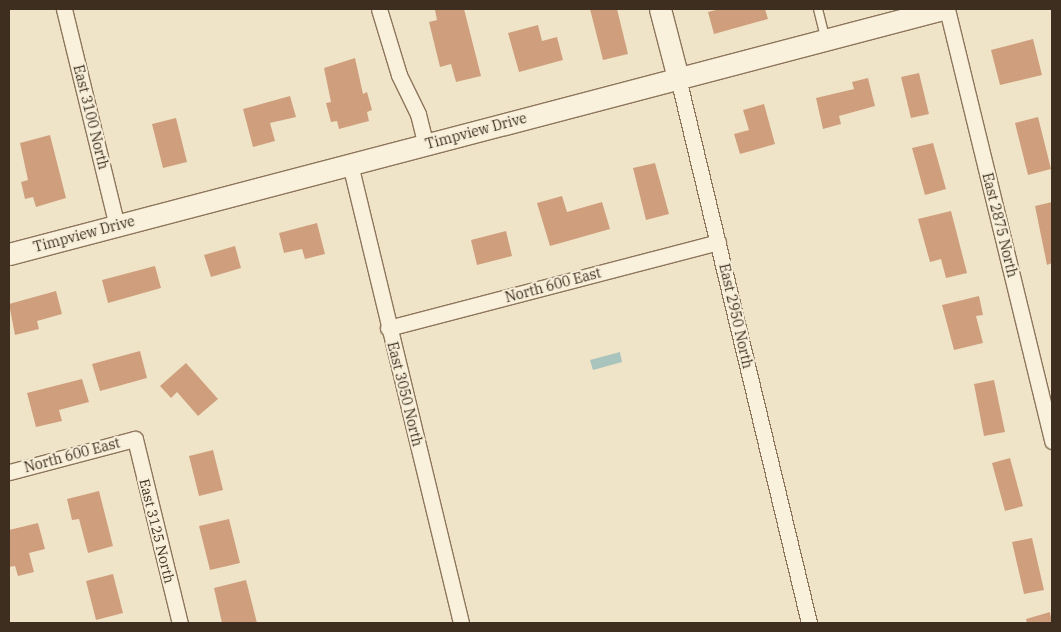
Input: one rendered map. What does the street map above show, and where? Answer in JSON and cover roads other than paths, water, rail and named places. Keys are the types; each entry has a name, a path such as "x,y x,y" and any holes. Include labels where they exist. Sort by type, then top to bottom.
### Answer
{"street":[{"name":"East 3100 North","path":"64,9 117,226"},
{"path":"379,9 398,75 418,114 426,144"},
{"name":"East 2950 North","path":"660,9 809,623"},
{"name":"Timpview Drive","path":"9,254 945,9"},
{"name":"East 2875 North","path":"945,9 1052,441"},
{"name":"East 3050 North","path":"350,164 388,328 461,623"},
{"name":"North 600 East","path":"388,328 718,242"},
{"name":"North 600 East","path":"9,472 135,439"},
{"name":"East 3125 North","path":"135,439 180,623"}],"lane":[{"path":"818,9 826,40"}],"water":[{"path":"620,352 622,362 593,370 590,360"}]}
